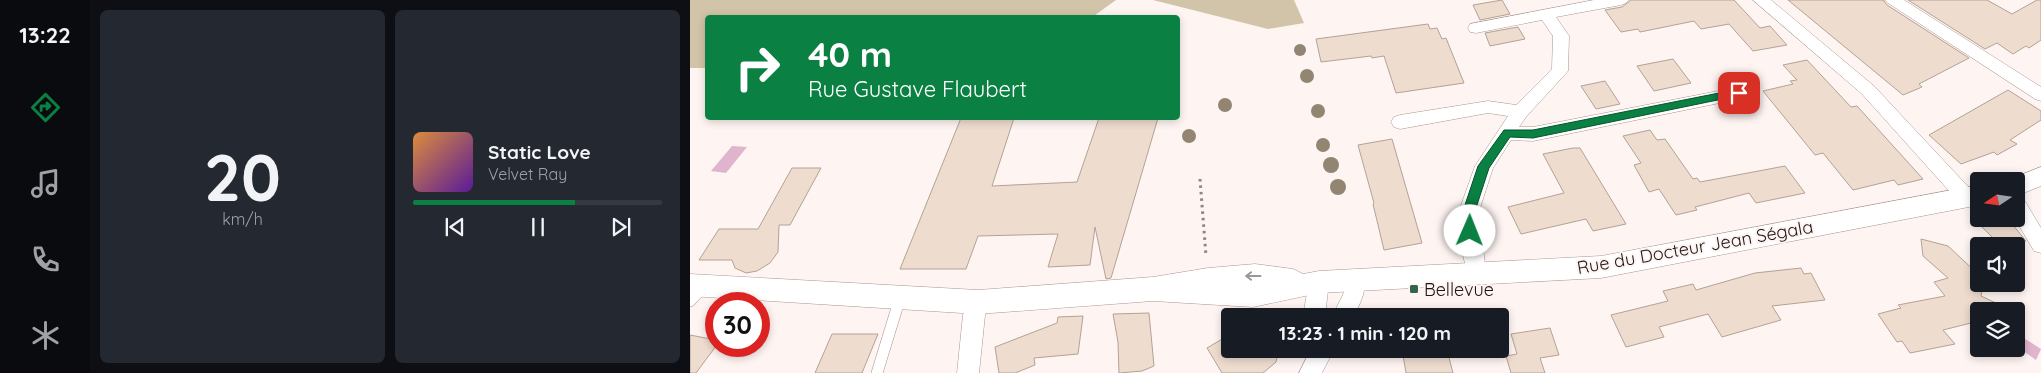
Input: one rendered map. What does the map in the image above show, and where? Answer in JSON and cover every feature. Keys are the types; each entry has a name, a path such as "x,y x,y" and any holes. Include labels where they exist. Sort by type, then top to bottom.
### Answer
{"street":[{"path":"1476,28 1621,0"},
{"path":"1761,0 1868,90 1970,194"},
{"path":"1893,0 2041,95"},
{"path":"1476,274 1469,211 1484,166 1520,112 1560,71 1561,36 1546,14"},
{"path":"1508,132 1533,134 1739,93"},
{"path":"1400,122 1488,107 1520,112"},
{"path":"2025,183 2041,176"},
{"name":"Rue du Docteur Jean Ségala","path":"1153,289 1253,294 1319,282 1601,267 1970,198"},
{"path":"2025,218 2041,245"},
{"name":"Rue du Docteur Jean Ségala","path":"695,290 786,292 978,302 1153,289 1208,279 1255,275 1319,282"},
{"path":"1347,308 1353,295 1355,280"},
{"path":"1315,308 1319,282"},
{"path":"968,373 974,315 978,302"}],"lane":[{"path":"877,373 900,298"}],"path":[{"path":"1200,179 1208,279"}],"shaded area":[{"path":"690,0 1116,0 1095,15 705,15 705,68 690,68"},
{"path":"1153,0 1294,0 1304,23 1268,29"},
{"path":"732,146 747,147 726,173 711,171"},
{"path":"2025,339 2041,349 2036,360 2025,352"}],"building":[{"path":"1502,0 1510,14 1480,20 1473,5"},
{"path":"1631,0 1734,0 1760,28 1770,26 1787,45 1753,51 1729,24 1701,29 1694,21 1640,32 1638,29 1621,32 1605,10 1622,7"},
{"path":"1788,0 1883,0 1887,5 1969,58 1919,84 1922,87 1903,95"},
{"path":"1908,0 1987,0 2012,14 2037,0 2041,0 2041,40 2029,48 2026,46 2013,54 1997,43 1985,49"},
{"path":"1428,24 1430,29 1437,28 1442,39 1446,38 1464,83 1396,93 1384,56 1321,62 1316,39"},
{"path":"1518,27 1525,39 1490,46 1485,33"},
{"path":"1673,59 1691,83 1654,91 1637,66"},
{"path":"1807,60 1851,107 1857,106 1923,179 1898,185 1894,180 1853,190 1823,153 1815,155 1763,91 1793,84 1790,81 1797,80 1783,65"},
{"path":"1605,81 1620,104 1596,109 1581,86"},
{"path":"2008,90 2041,111 2041,120 2010,140 2017,144 1997,155 1994,152 1961,164 1929,135"},
{"path":"960,120 1013,120 992,186 1077,182 1098,120 1157,120 1111,278 1106,279 1095,227 1090,265 1048,267 1058,234 978,236 966,269 900,269"},
{"path":"1650,130 1657,140 1665,139 1693,179 1697,178 1700,182 1785,166 1805,193 1756,203 1749,193 1695,207 1697,210 1676,215 1659,189 1649,192 1634,165 1641,163 1623,136"},
{"path":"1392,139 1422,243 1384,250 1374,203 1358,145"},
{"path":"1580,148 1626,224 1593,231 1586,219 1521,234 1508,207 1564,193 1543,154"},
{"path":"792,168 821,168 790,225 779,225 778,252 770,263 757,271 746,273 735,268 732,260 699,260 719,229 758,229"},
{"path":"1983,228 2015,228 2023,237 1992,237"},
{"path":"1921,239 1948,246 1970,267 1970,292 1982,292 1981,296 1994,302 1970,302 1970,323 1943,330 1955,344 1910,353 1902,341 1897,342 1878,314 1901,308 1898,305 1945,296 1934,282 1948,278 1923,256"},
{"path":"1801,268 1804,274 1811,273 1825,300 1772,306 1781,320 1722,337 1708,314 1659,327 1664,337 1626,347 1611,315 1668,301 1663,291 1693,284 1696,290 1755,273"},
{"path":"1149,313 1154,366 1142,371 1119,373 1118,342 1113,314"},
{"path":"1083,316 1078,354 1034,358 1035,365 1015,373 999,373 995,347 1057,323 1058,317"},
{"path":"1550,328 1559,355 1540,358 1545,373 1511,373 1507,358 1509,358 1509,355 1517,354 1511,334"},
{"path":"832,334 878,334 862,373 815,373"},
{"path":"690,335 705,338 705,357 708,357 696,373 690,373"},
{"path":"1221,340 1221,358 1277,358 1276,362 1263,373 1222,373 1207,348"},
{"path":"1404,358 1449,358 1453,373 1406,373"}],"place":[{"name":"Bellevue","path":"1414,289"}],"route":[{"path":"1470,231 1469,211 1484,166 1508,132 1533,134 1739,93"}]}
